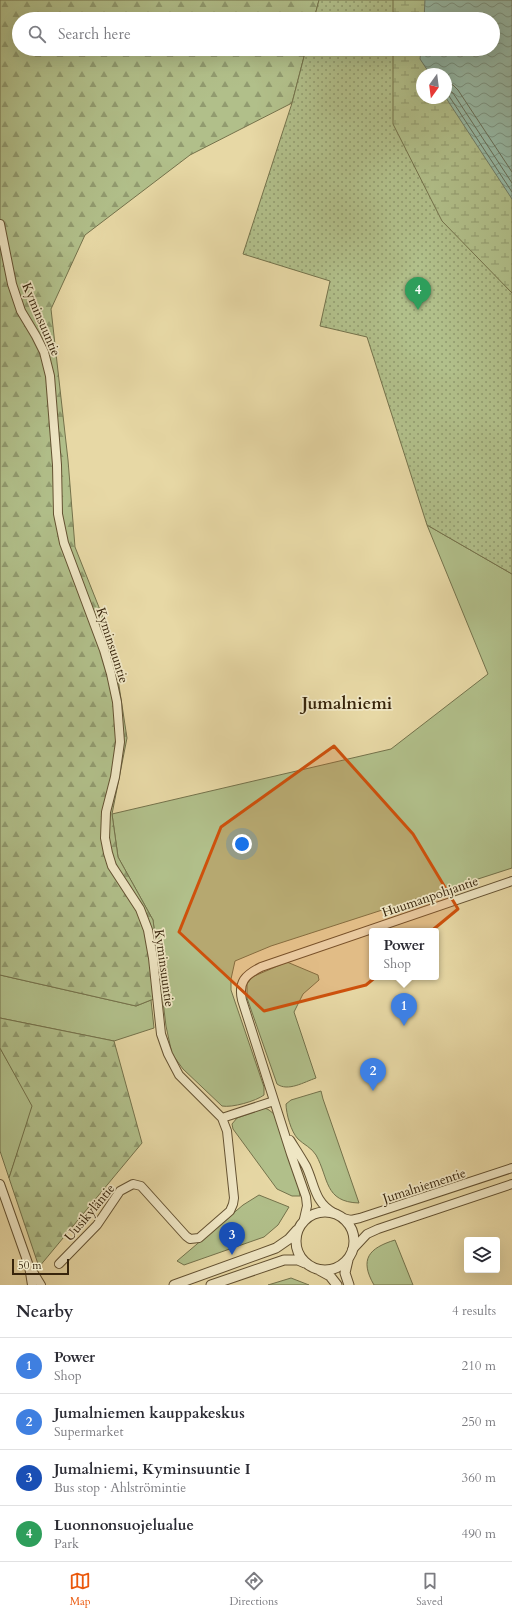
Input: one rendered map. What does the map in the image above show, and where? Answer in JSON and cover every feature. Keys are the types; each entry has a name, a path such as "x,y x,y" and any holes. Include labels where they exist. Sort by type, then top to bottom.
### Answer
{"street":[{"name":"Kyminsuuntie","path":"0,224 12,284 22,311 44,352 50,376 57,464 58,514 64,543 104,650 117,702 120,742 115,777 106,812 105,838 108,853 112,866 140,909 148,930 153,958 161,1034 168,1054 179,1075 222,1118"},
{"name":"Huumanpohjantie","path":"375,928 512,881"},
{"name":"Huumanpohjantie","path":"274,1101 242,1000 240,991 245,977 261,967 369,930"},
{"path":"174,1285 276,1248 289,1239 304,1219 307,1206 306,1197 274,1101 222,1118"},
{"name":"Uusikyläntie","path":"59,1264 97,1225 120,1191 133,1184 140,1186 190,1239 199,1238 220,1220 230,1211 234,1198 227,1131 222,1118"},
{"path":"284,1131 306,1166 319,1200 324,1206 343,1218 350,1225 353,1234 352,1250 345,1273 348,1285"},
{"name":"Jumalniementie","path":"343,1218 351,1220 360,1218 512,1168"},
{"path":"0,1184 29,1266 32,1285"},
{"name":"Jumalniementie","path":"352,1250 368,1234 378,1229 512,1184"},
{"path":"304,1219 315,1213 334,1213"},
{"path":"298,1229 295,1242 297,1251 302,1259 313,1267 328,1270 337,1268 348,1260"},
{"path":"211,1285 284,1260 298,1260 313,1267 330,1276 337,1285"},
{"path":"29,1266 41,1285"}],"highlighted area":[{"path":"334,746 413,834 458,909 366,985 264,1011 179,932 221,827"}],"green space":[{"path":"0,0 319,0 316,12 12,12 12,56 304,56 292,103 190,155 85,235 51,309 68,460 75,547 112,640 127,738 112,814 118,857 153,920 163,997 136,1006 0,975"},
{"path":"319,0 393,0 393,12 316,12"},
{"path":"388,0 477,0 482,12 388,12"},
{"path":"304,56 393,56 393,124 442,221 512,293 512,574 427,525 367,337 320,326 330,281 243,254 292,103"},
{"path":"388,56 489,56 512,189 512,300 438,223 388,124"},
{"path":"427,525 512,574 512,868 271,946 235,961 231,979 231,990 264,1087 264,1095 244,1104 222,1106 183,1069 172,1054 166,1026 153,920 118,857 112,814 391,749 488,674"},
{"path":"287,962 318,975 319,980 303,994 294,1012 316,1078 291,1087 277,1084 247,998 247,984 252,977"},
{"path":"0,975 136,1006 151,1000 154,1028 114,1041 0,1018"},
{"path":"0,1018 114,1041 142,1143 39,1267 9,1178 32,1106 0,1048"},
{"path":"0,1048 33,1106 9,1178 0,1151"},
{"path":"321,1091 359,1203 348,1202 339,1198 333,1193 329,1187 316,1155 295,1136 289,1122 286,1104 291,1100"},
{"path":"265,1108 274,1114 298,1183 300,1196 292,1196 277,1189 233,1129 232,1124 237,1118"},
{"path":"259,1195 289,1207 278,1225 264,1237 184,1265 177,1261 243,1205"},
{"path":"395,1240 413,1285 374,1285 367,1268 369,1256 379,1247"},
{"path":"291,1278 309,1285 268,1285"}],"water":[{"path":"425,0 512,0 512,199 450,104 452,104 452,68 426,68 420,59 420,56 500,56 500,12 424,12"}],"place":[{"name":"Luonnonsuojelualue","path":"418,310"},
{"name":"Power","path":"404,1026"},
{"name":"Jumalniemen kauppakeskus","path":"373,1091"},
{"name":"Jumalniemi, Kyminsuuntie I","path":"232,1255"}],"district":[{"name":"Jumalniemi","path":"347,703"}]}
